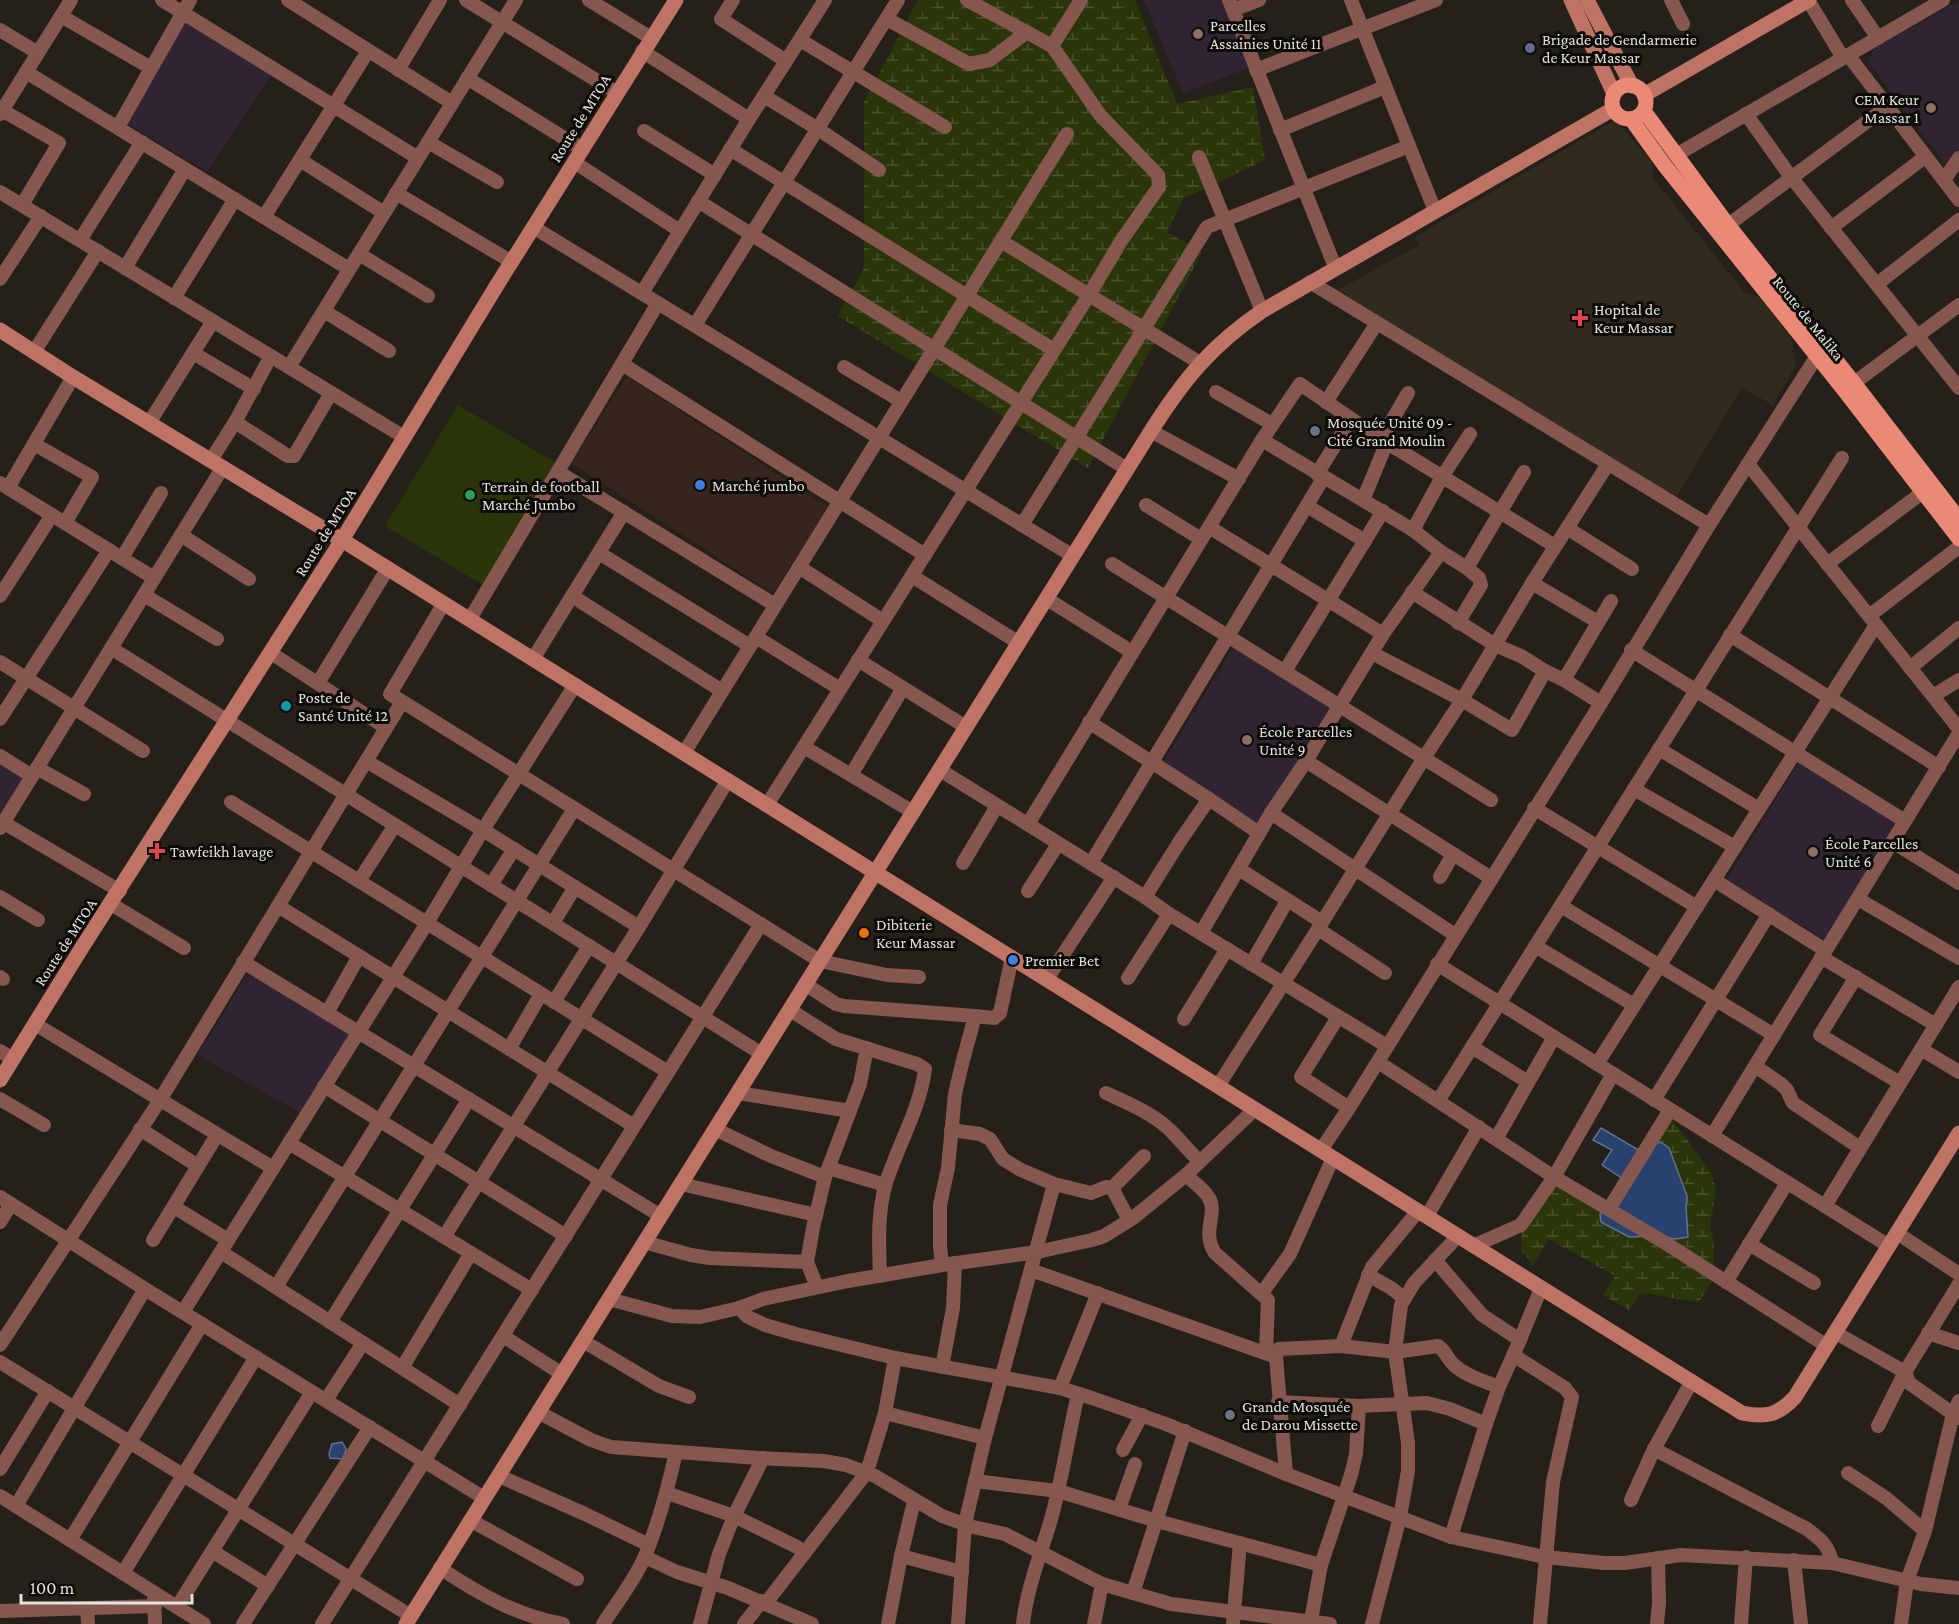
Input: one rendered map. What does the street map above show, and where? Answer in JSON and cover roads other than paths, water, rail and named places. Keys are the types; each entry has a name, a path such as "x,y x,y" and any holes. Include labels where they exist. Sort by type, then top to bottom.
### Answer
{"main road":[{"path":"1622,87 1638,103 1620,117 1614,101 1622,87"},
{"name":"Route de Malika","path":"1638,103 1728,225 1959,519"},
{"name":"Route de Malika","path":"1638,103 1665,166 1959,539"}],"street":[{"path":"22,205 59,143 1,111 71,0"},
{"path":"162,0 418,158"},
{"path":"117,127 190,0"},
{"path":"398,70 440,0"},
{"path":"466,0 616,93"},
{"path":"289,368 516,0"},
{"path":"589,0 651,38"},
{"name":"Route de MTOA","path":"0,1080 6,1055 35,1024 228,721 342,540 642,51 676,0"},
{"path":"733,0 721,19 786,62"},
{"path":"695,325 898,0"},
{"path":"767,805 1121,241 1159,187 1158,175 1100,115 1052,46 967,0"},
{"path":"1052,46 1081,0"},
{"path":"1259,0 1231,5 1335,267"},
{"path":"1351,0 1435,211"},
{"path":"1256,70 1362,29 1420,3 1436,0"},
{"path":"0,1362 351,1579 408,1620 1168,404 1200,363 1223,340 1262,311 1435,211 1614,101 1571,0"},
{"name":"Route de Malika","path":"1587,0 1638,103"},
{"path":"1671,0 1683,24"},
{"path":"1638,103 1809,0 1846,57 1888,106 1959,200"},
{"path":"1852,0 1878,38"},
{"path":"1676,155 1943,0"},
{"path":"642,293 822,1"},
{"path":"296,2 368,51 452,103"},
{"path":"62,16 151,68"},
{"path":"887,19 969,64 990,60 1027,32"},
{"path":"0,30 38,53"},
{"path":"800,40 945,127"},
{"path":"264,217 368,51"},
{"path":"642,51 748,119"},
{"path":"26,72 350,269"},
{"path":"467,78 582,148"},
{"path":"1281,130 1385,87"},
{"path":"764,96 879,170"},
{"path":"1728,225 1888,106"},
{"path":"1746,114 1791,177 1958,385"},
{"path":"644,131 715,175"},
{"path":"684,753 1067,134"},
{"path":"80,240 142,142"},
{"path":"428,142 497,182"},
{"path":"1022,525 1207,227 1409,146"},
{"path":"730,149 1054,351"},
{"path":"1198,157 1262,311"},
{"path":"1831,228 1926,157"},
{"path":"1944,180 1959,158"},
{"path":"300,160 384,213"},
{"path":"574,162 680,231"},
{"path":"125,268 185,169"},
{"path":"0,192 404,437"},
{"path":"396,194 512,262"},
{"path":"174,298 235,199"},
{"path":"698,201 1127,470"},
{"path":"0,279 41,216"},
{"path":"1877,284 1959,220"},
{"path":"534,226 1073,556"},
{"path":"1000,241 1200,363"},
{"path":"34,352 98,251"},
{"path":"359,254 428,296"},
{"path":"1310,282 1709,525"},
{"path":"470,619 658,303"},
{"path":"1854,383 1957,310"},
{"path":"324,311 389,351"},
{"path":"150,423 213,321"},
{"path":"1326,402 1377,322"},
{"path":"0,330 73,378 388,568 1742,1413 1754,1416 1772,1414 1782,1410 1795,1397 1959,1133"},
{"path":"193,353 254,389"},
{"path":"120,891 2,825 181,535 217,464 235,422 271,356"},
{"path":"1262,1293 1290,1254 1327,1154 1349,1108 1631,650 1817,356"},
{"path":"622,363 925,555"},
{"path":"844,367 901,402"},
{"path":"73,378 34,444 4,485 154,578"},
{"path":"1028,824 1262,440 1300,384 1384,441 1556,546"},
{"path":"1216,392 1272,424"},
{"path":"235,422 288,456 294,456 332,393"},
{"path":"1363,500 1384,441 1408,393"},
{"path":"1091,863 1307,506 1351,419"},
{"path":"1151,431 1239,478"},
{"path":"1413,530 1442,477 1470,434"},
{"path":"1262,440 1413,530 1479,578 1481,585 1458,623"},
{"path":"34,444 92,477 65,523"},
{"path":"1438,1101 1842,458"},
{"path":"1218,1086 1608,464"},
{"path":"1712,1136 1959,731 1748,464"},
{"path":"558,472 775,605"},
{"path":"1467,568 1524,472"},
{"path":"1827,564 1923,492"},
{"path":"122,558 161,494"},
{"path":"1146,505 1201,539"},
{"path":"1307,506 1365,541"},
{"path":"533,659 624,512"},
{"path":"1285,671 1383,512"},
{"path":"0,596 51,515"},
{"path":"1209,527 1383,634"},
{"path":"1567,528 1632,569"},
{"path":"181,535 249,579"},
{"path":"1597,1064 1830,698 1873,621 1959,547"},
{"path":"0,719 109,550"},
{"path":"1201,933 1271,813 1306,761 1383,634 1441,552"},
{"path":"599,553 840,689"},
{"path":"1112,564 1491,800"},
{"path":"799,567 883,621"},
{"path":"318,683 388,568"},
{"path":"912,576 1019,643"},
{"path":"1532,583 1598,622"},
{"path":"1412,592 1495,645 1521,656 1600,703"},
{"path":"144,595 217,639"},
{"path":"572,596 722,691"},
{"path":"1047,598 1132,652"},
{"path":"1564,680 1611,601"},
{"path":"444,603 390,694 820,961 887,975 920,977"},
{"path":"1910,668 1959,628"},
{"path":"1730,635 1939,767"},
{"path":"111,648 762,1054"},
{"path":"1631,650 1905,821"},
{"path":"271,652 386,728"},
{"path":"1372,653 1462,700 1512,730 1545,671"},
{"path":"858,660 966,727"},
{"path":"0,662 143,751"},
{"path":"1933,696 1959,680"},
{"path":"183,1312 575,685"},
{"path":"852,775 903,688"},
{"path":"0,1346 160,1100 402,702"},
{"path":"1089,722 1259,833"},
{"path":"804,747 913,812"},
{"path":"1659,749 1759,809"},
{"path":"0,756 84,794"},
{"path":"366,761 539,864 639,927"},
{"path":"1306,761 1491,878"},
{"path":"940,770 1114,877 1168,914 1387,1046"},
{"path":"444,1237 639,927 728,780"},
{"path":"1634,789 1735,847"},
{"path":"1145,897 1209,799"},
{"path":"231,802 668,1072"},
{"path":"963,863 998,806"},
{"path":"1534,808 1697,907"},
{"path":"276,1287 574,809"},
{"path":"1271,813 1455,935"},
{"path":"359,881 395,825"},
{"path":"1893,842 1959,883"},
{"path":"1028,891 1058,844"},
{"path":"491,885 514,849"},
{"path":"1440,877 1453,854"},
{"path":"1239,869 1385,973"},
{"path":"1047,979 1114,877"},
{"path":"1714,880 1769,914 1856,977 1936,1024"},
{"path":"553,923 575,887"},
{"path":"0,897 38,920"},
{"path":"1858,899 1959,958"},
{"path":"1251,964 1287,901"},
{"path":"111,904 184,948"},
{"path":"278,906 634,1126"},
{"path":"1561,906 1774,1035"},
{"path":"1128,978 1168,914"},
{"path":"1654,1100 1769,914"},
{"path":"322,1624 761,924"},
{"path":"554,1002 589,946"},
{"path":"1535,946 1634,1005"},
{"path":"1184,1019 1227,949"},
{"path":"327,1013 359,956"},
{"path":"805,984 836,1004 844,1006 994,1018 1000,1013 1012,957"},
{"path":"243,962 661,1216"},
{"path":"1437,964 1888,1246"},
{"path":"1856,977 1820,1035 1900,1083"},
{"path":"1825,1206 1959,987"},
{"path":"509,1049 541,994"},
{"path":"790,1010 836,1039 916,1064 925,1070 907,1130 885,1185 878,1234 880,1276"},
{"path":"942,1367 953,1308 948,1264 939,1246 940,1206 948,1168 955,1094 975,1016"},
{"path":"1338,1017 1300,1077 1349,1108"},
{"path":"35,1024 273,1168"},
{"path":"1496,1139 1554,1037"},
{"path":"1472,1047 1528,1082"},
{"path":"817,1287 807,1262 816,1215 827,1173 860,1084 867,1048"},
{"path":"1921,1049 1959,1072"},
{"path":"1378,1062 1554,1177 1726,1282 1831,1340 1905,1372 1909,1383 1957,1411 1925,1531 1908,1581 1901,1624"},
{"path":"1755,1066 1781,1084 1787,1090 1793,1103 1860,1148"},
{"path":"1473,1246 1521,1225 1554,1177 1613,1074"},
{"path":"324,1086 566,1236"},
{"path":"738,1092 850,1111"},
{"path":"1106,1094 1135,1106 1151,1116 1169,1129 1199,1161"},
{"path":"0,1099 44,1125"},
{"path":"330,1322 469,1099"},
{"path":"609,1299 672,1316 700,1317 817,1287 948,1264 1037,1252 1092,1240 1104,1236 1129,1220 1186,1174 1256,1109"},
{"path":"1609,1209 1670,1110"},
{"path":"1341,1346 1372,1267 1422,1214 1479,1127"},
{"path":"141,1129 198,1166"},
{"path":"715,1129 771,1156 827,1173 885,1185"},
{"path":"951,1130 980,1134 990,1139 1003,1159 1021,1170 1054,1184 1091,1193 1106,1187 1112,1188"},
{"path":"153,1240 217,1135"},
{"path":"289,1143 532,1290"},
{"path":"1112,1188 1144,1156"},
{"path":"1186,1174 1209,1199 1212,1209 1209,1228 1211,1246 1215,1253 1268,1300 1271,1355 1286,1474"},
{"path":"1726,1282 1787,1183"},
{"path":"681,1184 816,1215"},
{"path":"958,1624 965,1524 1001,1376 1054,1184"},
{"path":"1112,1188 1129,1220"},
{"path":"0,1222 6,1200 145,1289 484,1498"},
{"path":"174,1207 276,1287 460,1405"},
{"path":"1897,1233 1959,1274"},
{"path":"1372,1624 1400,1517 1408,1462 1408,1443 1395,1352 1401,1305 1414,1282 1458,1236"},
{"path":"644,1242 710,1258 807,1262"},
{"path":"1749,1244 1814,1283"},
{"path":"402,1368 471,1253"},
{"path":"1435,1260 1482,1316 1520,1340"},
{"path":"1031,1270 1271,1355"},
{"path":"1368,1275 1404,1298"},
{"path":"1878,1426 1905,1372 1959,1284"},
{"path":"1451,1537 1499,1387 1541,1288"},
{"path":"16,1506 145,1289"},
{"path":"1060,1388 1098,1293"},
{"path":"739,1308 748,1317 765,1325 895,1358 1060,1388 1185,1431 1286,1474 1451,1537 1545,1557 1604,1563 1681,1555 1832,1563 1936,1587 1959,1588"},
{"path":"70,1540 202,1324"},
{"path":"1928,1333 1959,1343"},
{"path":"503,1336 562,1374"},
{"path":"583,1341 659,1386 689,1397"},
{"path":"326,1400 363,1343"},
{"path":"1271,1355 1281,1348 1341,1346 1395,1352 1438,1346 1461,1371 1499,1387"},
{"path":"1513,1355 1565,1388 1572,1397 1552,1482 1540,1624"},
{"path":"123,1574 256,1357"},
{"path":"744,1624 805,1553 867,1472 885,1413 895,1358"},
{"path":"1631,1500 1654,1449 1692,1381"},
{"path":"0,1469 48,1391"},
{"path":"177,1607 312,1392"},
{"path":"1023,1624 1027,1594 1058,1491 1078,1394"},
{"path":"1278,1402 1359,1406 1427,1402 1486,1424"},
{"path":"1311,1620 1321,1565 1356,1454 1359,1406"},
{"path":"538,1412 591,1440 611,1447 824,1461 846,1465 867,1472 942,1516 1005,1534 1102,1584 1171,1604 1234,1617 1311,1620 1330,1624"},
{"path":"885,1413 985,1438"},
{"path":"1123,1450 1142,1415"},
{"path":"243,1624 369,1427"},
{"path":"1132,1593 1185,1431"},
{"path":"1654,1449 1807,1529 1824,1542 1830,1550 1832,1563"},
{"path":"603,1624 627,1589 647,1551 667,1493 676,1452"},
{"path":"700,1624 719,1554 734,1516 763,1458"},
{"path":"1119,1509 1136,1464"},
{"path":"1848,1473 1886,1498 1925,1531"},
{"path":"499,1476 585,1514 677,1572 712,1582 764,1602 812,1624"},
{"path":"975,1480 1058,1491 1157,1521 1321,1565"},
{"path":"667,1493 734,1516 805,1553"},
{"path":"0,1496 123,1574 154,1599 177,1607 204,1624"},
{"path":"888,1624 914,1501"},
{"path":"470,1520 577,1579"},
{"path":"1234,1617 1240,1544"},
{"path":"212,1551 267,1586"},
{"path":"901,1556 962,1572"},
{"path":"1741,1624 1746,1557"},
{"path":"1657,1624 1658,1558"},
{"path":"1794,1560 1801,1624"},
{"path":"440,1568 471,1589 514,1611 533,1618 564,1624"},
{"path":"1094,1624 1102,1584"},
{"path":"0,1611 87,1608 154,1599"},
{"path":"154,1599 155,1624"},
{"path":"87,1608 88,1624"}],"water":[{"path":"1601,1128 1640,1151 1646,1141 1662,1143 1669,1148 1687,1196 1688,1237 1675,1239 1651,1236 1629,1237 1601,1222 1600,1214 1610,1205 1626,1181 1602,1165 1612,1150 1593,1140"},
{"path":"342,1442 346,1449 343,1459 330,1458 332,1444"}],"place":[{"name":"Parcelles Assainies Unité 11","path":"1198,34"},
{"name":"Brigade de Gendarmerie de Keur Massar","path":"1530,48"},
{"name":"CEM Keur Massar 1","path":"1931,108"},
{"name":"Hopital de Keur Massar","path":"1580,318"},
{"name":"Mosquée Unité 09 - Cité Grand Moulin","path":"1315,431"},
{"name":"Marché jumbo","path":"700,485"},
{"name":"Terrain de football Marché Jumbo","path":"470,495"},
{"name":"Poste de Santé Unité 12","path":"286,706"},
{"name":"École Parcelles Unité 9","path":"1247,740"},
{"name":"Tawfeikh lavage","path":"157,851"},
{"name":"École Parcelles Unité 6","path":"1813,852"},
{"name":"Dibiterie Keur Massar","path":"864,933"},
{"name":"Premier Bet","path":"1013,960"},
{"name":"Grande Mosquée de Darou Missette","path":"1230,1415"}]}
